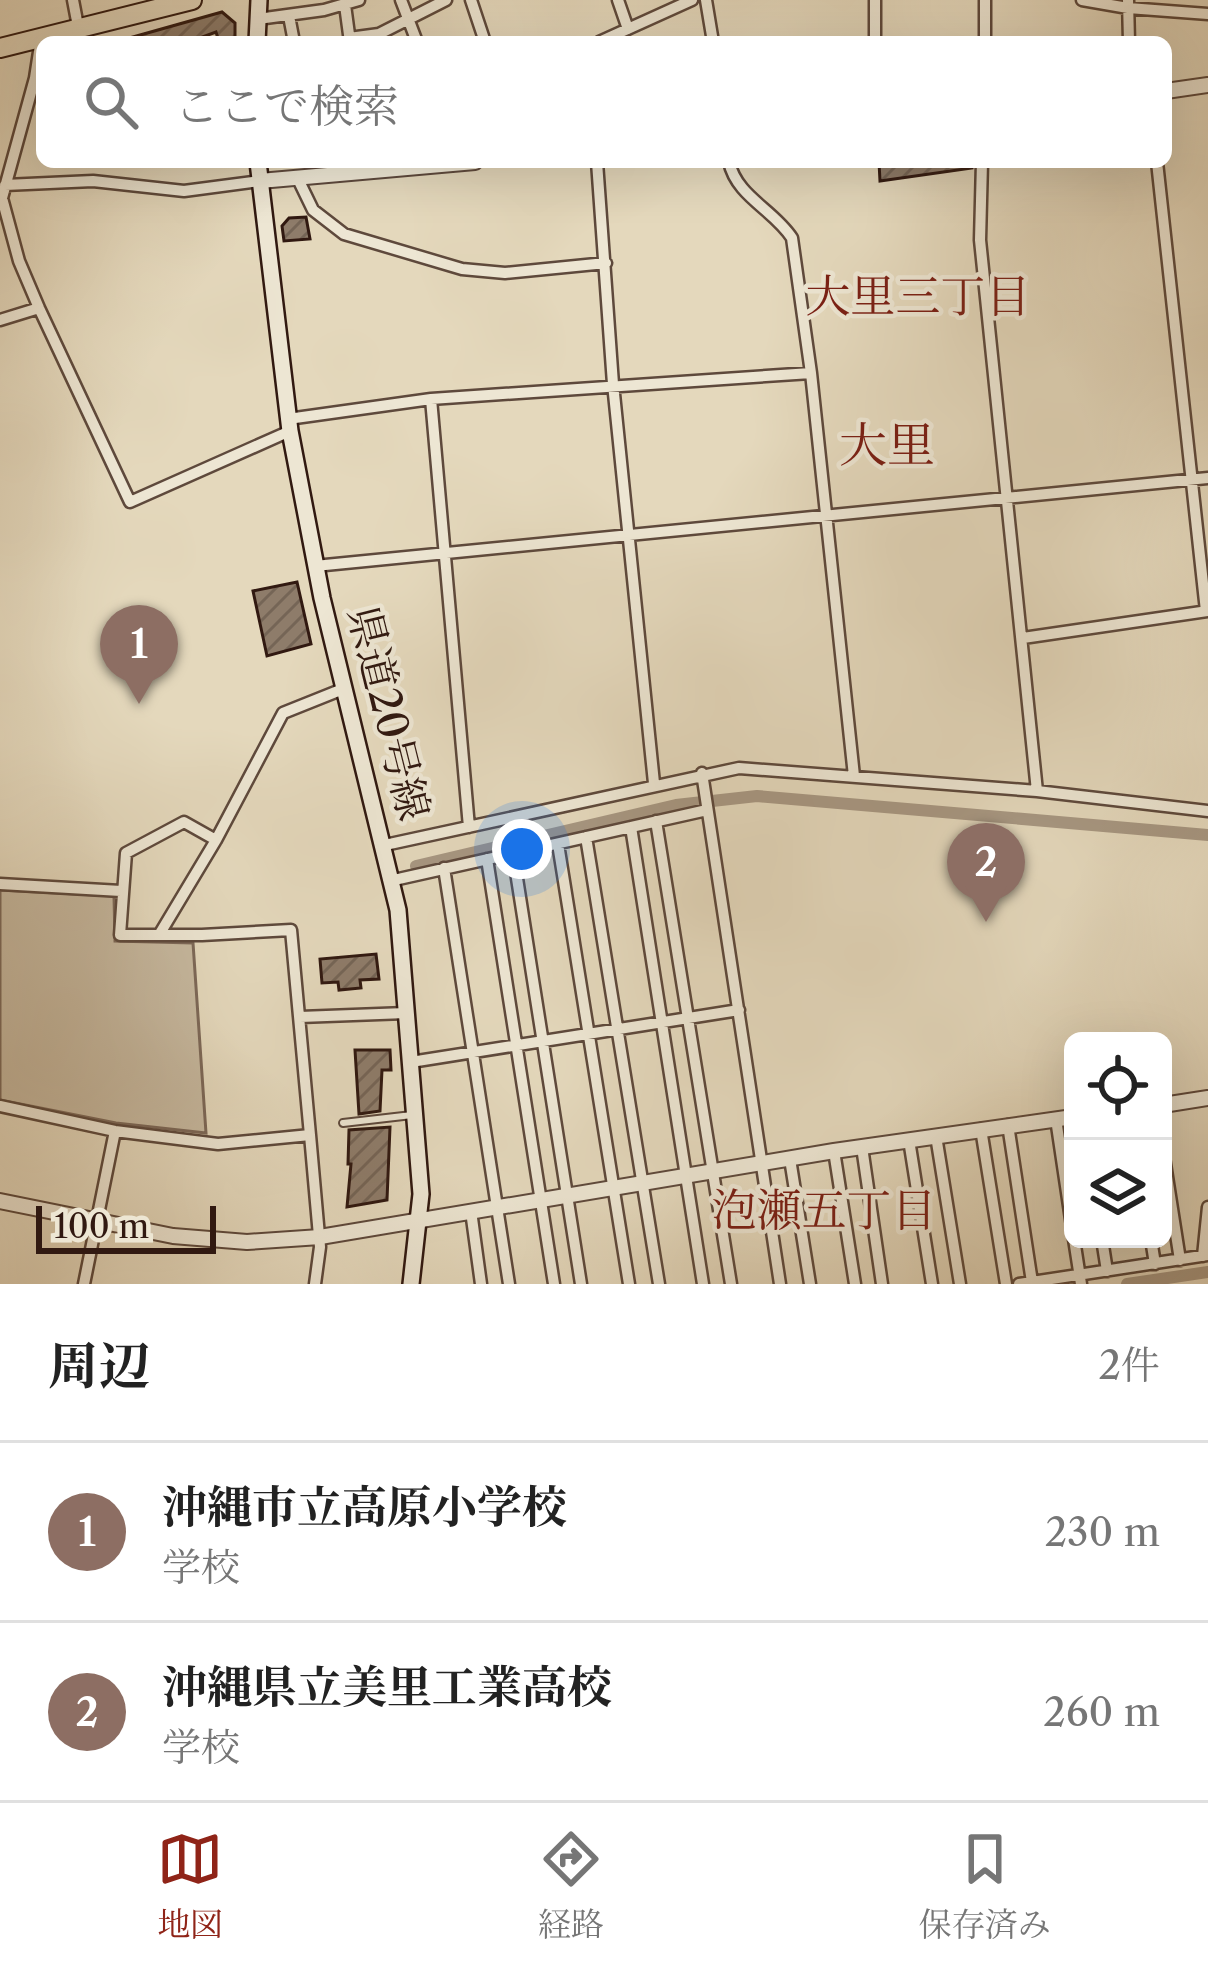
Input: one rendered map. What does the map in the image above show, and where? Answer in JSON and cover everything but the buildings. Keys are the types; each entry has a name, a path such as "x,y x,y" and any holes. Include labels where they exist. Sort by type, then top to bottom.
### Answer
{"highway":[{"path":"80,36 191,0"},
{"path":"0,48 36,40"}],"main road":[{"path":"257,36 259,0"},
{"name":"県道20号線","path":"259,168 289,425 315,566 394,880 415,1115 418,1220 411,1284"}],"street":[{"path":"73,0 80,36"},
{"path":"258,19 359,0"},
{"path":"401,0 415,36"},
{"path":"369,36 446,0"},
{"path":"471,0 482,36"},
{"path":"618,0 628,29"},
{"path":"612,36 692,0"},
{"path":"706,0 711,36"},
{"path":"875,0 875,36"},
{"path":"985,36 986,0"},
{"path":"1082,0 1208,14"},
{"path":"1128,4 1129,36"},
{"path":"345,5 349,36"},
{"path":"289,16 293,36"},
{"path":"36,72 4,179 5,212 39,308 130,502 289,425 431,399 811,373"},
{"path":"1172,90 1208,85"},
{"path":"4,179 184,190 297,177 330,168"},
{"path":"598,168 613,384 654,783"},
{"path":"732,168 741,189 792,238 854,776"},
{"path":"982,168 980,240 1036,791"},
{"path":"1023,638 1207,611 1201,478 1158,168"},
{"path":"297,177 313,210 344,234 462,269 505,273 606,262"},
{"path":"0,320 39,308"},
{"path":"431,399 469,827"},
{"path":"315,566 1201,478"},
{"path":"159,935 283,713 344,689"},
{"path":"385,845 739,768 1036,791 1208,811"},
{"path":"703,773 780,1284"},
{"path":"394,880 707,810"},
{"path":"656,821 731,1284"},
{"path":"216,840 184,822 127,853 120,935 292,929 320,1237 314,1284"},
{"path":"631,827 703,1284"},
{"path":"586,837 659,1284"},
{"path":"558,844 629,1284"},
{"path":"513,853 581,1284"},
{"path":"487,859 554,1284"},
{"path":"444,868 509,1284"},
{"path":"0,884 121,891"},
{"path":"411,1062 739,1010"},
{"path":"300,1018 406,1013"},
{"path":"1172,1104 1208,1098"},
{"path":"0,1106 115,1131 218,1144 310,1135"},
{"path":"0,1201 173,1236 247,1242 320,1237 833,1151 1064,1118"},
{"path":"1056,1119 1064,1171"},
{"path":"1008,1125 1025,1283 1080,1280 1206,1255 1208,1207"},
{"path":"981,1129 1006,1284"},
{"path":"84,1284 115,1131"},
{"path":"936,1136 960,1284"},
{"path":"909,1140 932,1284"},
{"path":"862,1147 882,1284"},
{"path":"833,1151 855,1284"},
{"path":"790,1159 810,1284"},
{"path":"1172,1209 1180,1260"},
{"path":"471,1211 482,1284"},
{"path":"1076,1248 1080,1280"},
{"path":"1103,1248 1107,1271"},
{"path":"1152,1248 1155,1264"}],"lane":[{"path":"343,1123 415,1115"}],"shaded area":[{"path":"0,890 114,896 115,941 193,943 206,1133 116,1123 0,1100"}],"waterway":[{"path":"416,866 676,805 757,796 1208,835"},
{"path":"1127,1284 1208,1272"}],"place":[{"name":"沖縄市立高原小学校","path":"139,704"},
{"name":"沖縄県立美里工業高校","path":"986,922"}],"district":[{"name":"大里三丁目","path":"918,296"},
{"name":"大里","path":"887,445"},
{"name":"泡瀬五丁目","path":"824,1210"}]}
